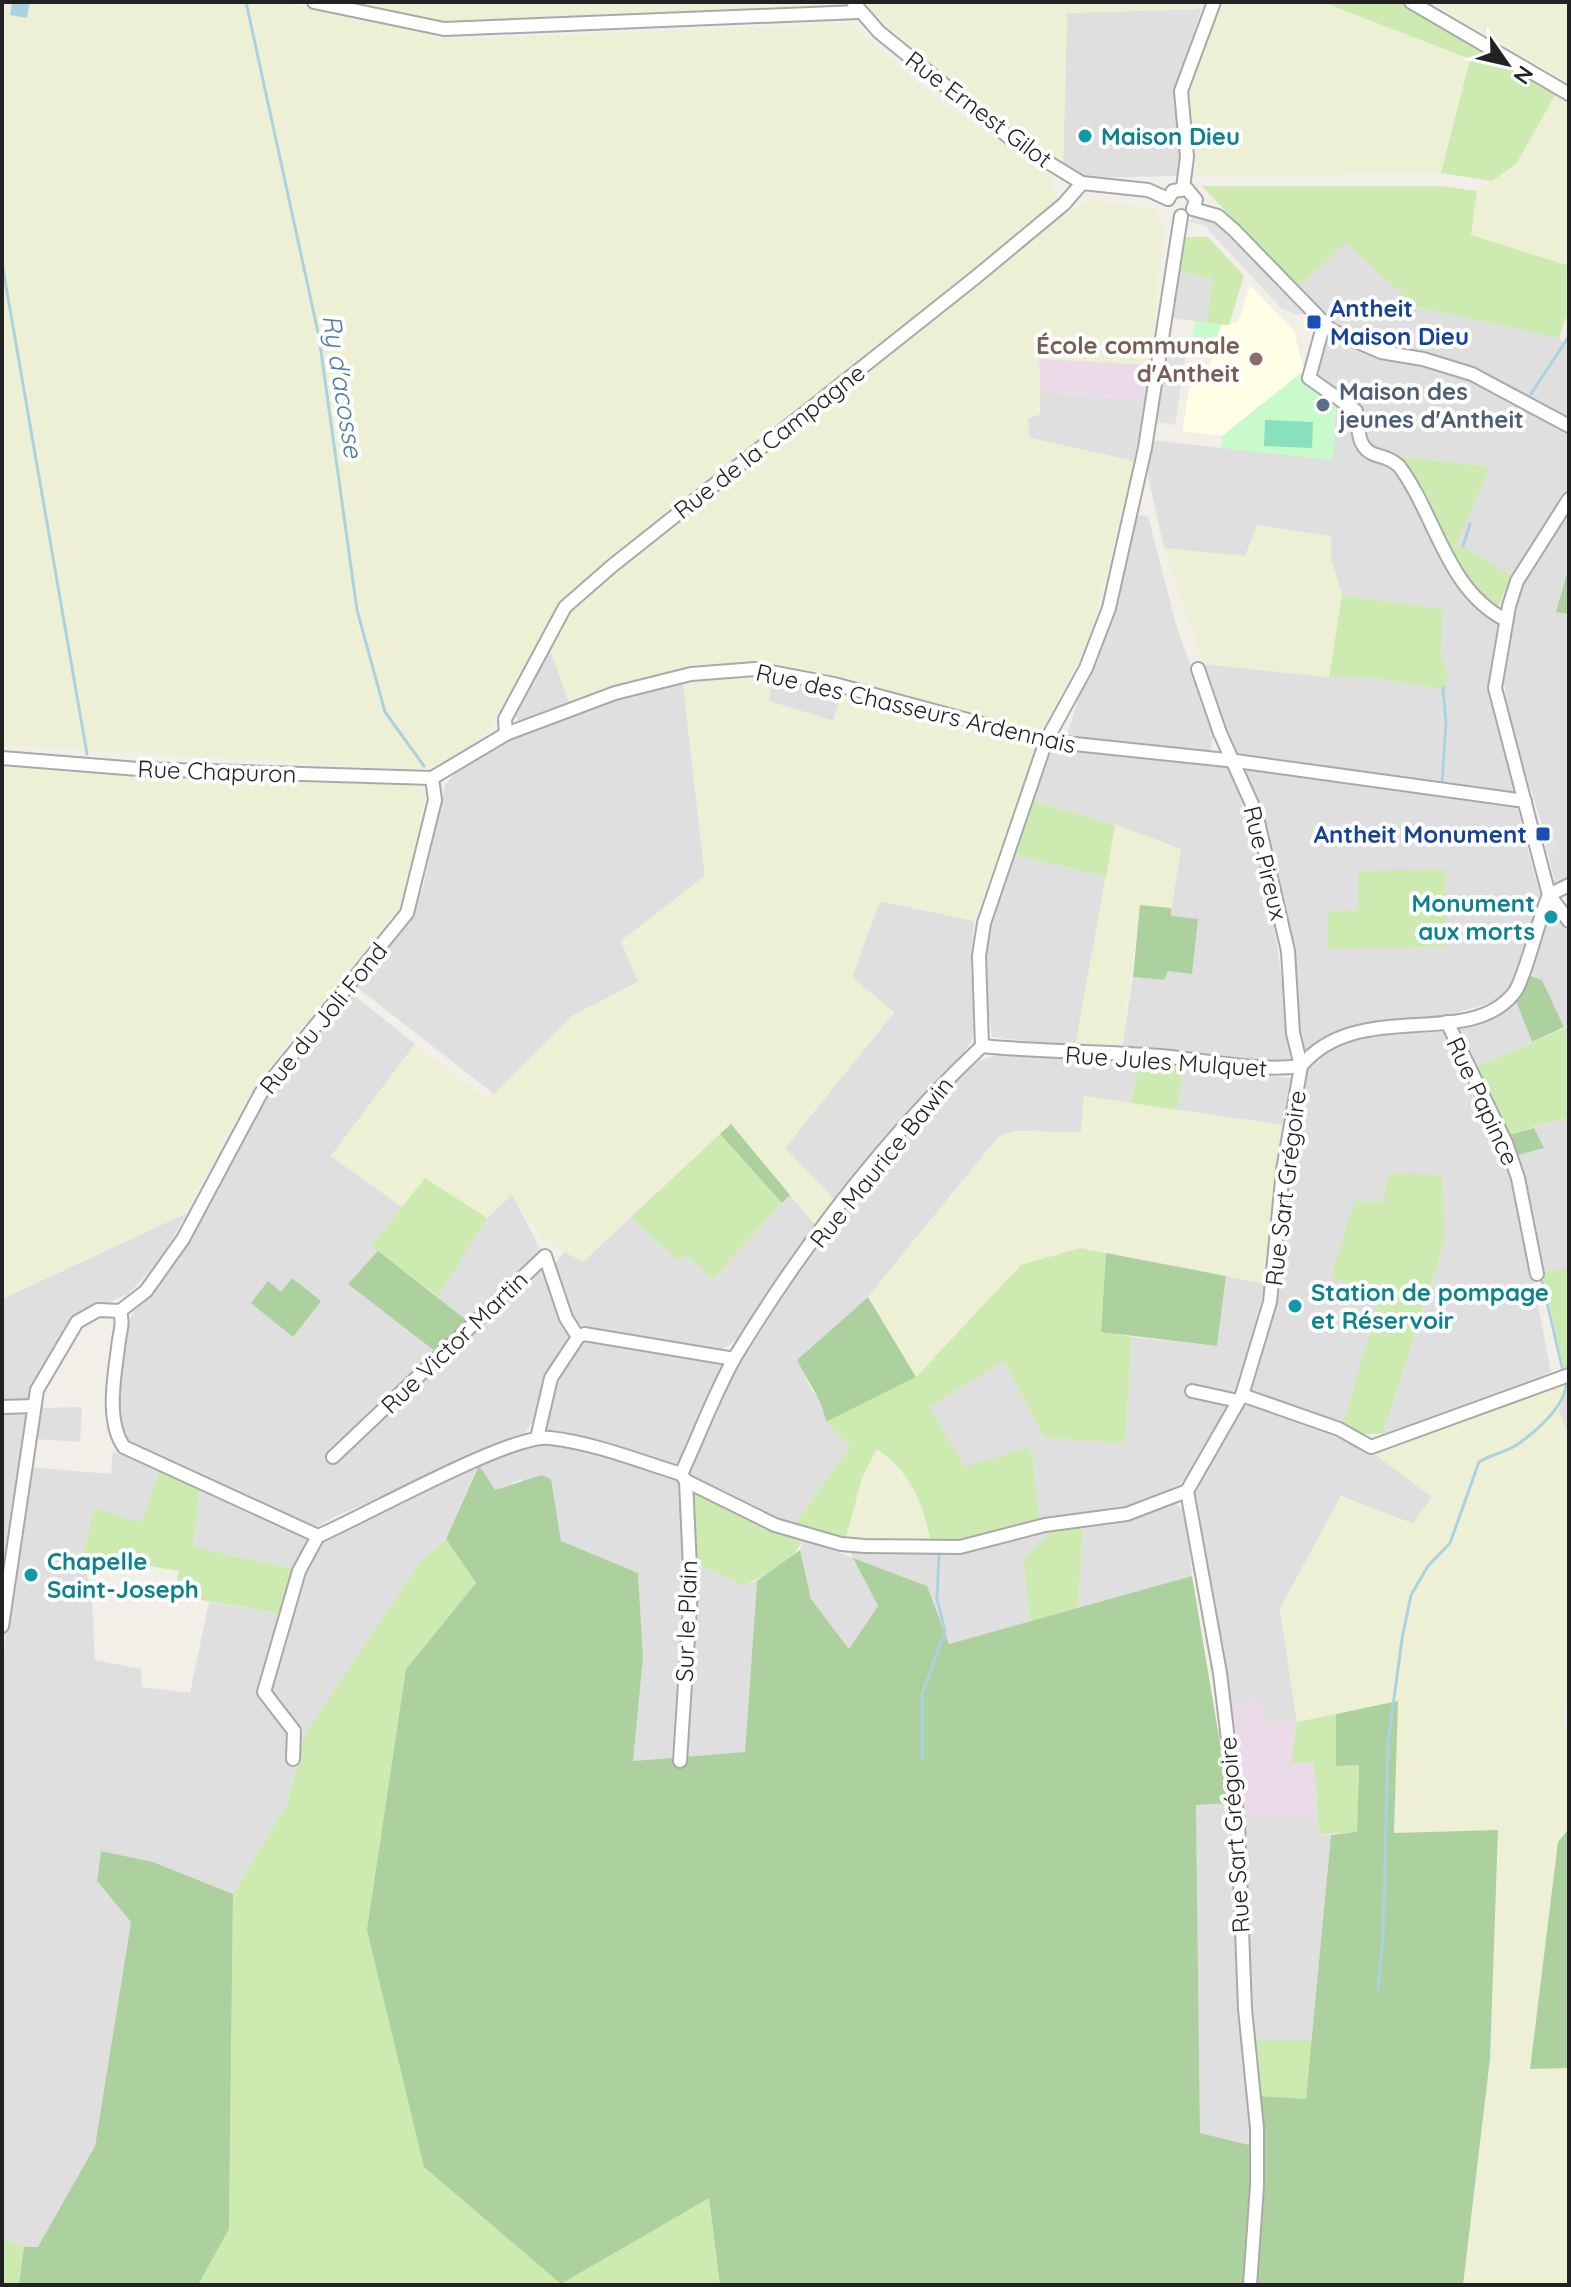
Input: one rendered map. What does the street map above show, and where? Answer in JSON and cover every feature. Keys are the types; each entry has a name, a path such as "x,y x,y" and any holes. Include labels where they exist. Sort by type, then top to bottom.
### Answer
{"street":[{"path":"314,2 444,29 842,12 855,7"},
{"path":"1183,188 1187,157 1181,91 1214,2"},
{"path":"1411,2 1569,94"},
{"name":"Rue Ernest Gilot","path":"855,7 968,106 1015,142 1082,183 1148,190 1168,199"},
{"name":"Rue de la Campagne","path":"506,734 505,719 565,607 1064,204 1082,183"},
{"path":"1181,216 1170,208 1168,199 1173,191 1183,188"},
{"path":"1183,188 1194,196 1193,209"},
{"path":"1181,216 1193,209 1218,216 1324,323 1357,344 1472,374 1569,426"},
{"path":"982,1046 979,956 984,923 1046,741 1086,668 1109,608 1145,448 1181,216"},
{"path":"1324,323 1309,378 1356,411 1359,441 1375,455 1399,466 1443,553 1489,609 1506,620"},
{"path":"1569,499 1517,581 1506,620 1495,688 1549,895 1569,921"},
{"name":"Rue des Chasseurs Ardennais","path":"506,734 602,697 672,677 755,669 834,684 1046,741 1236,761 1525,801"},
{"name":"Rue Pireux","path":"1198,669 1220,733 1236,761 1256,813 1288,951 1293,1033 1301,1066"},
{"path":"432,778 506,734"},
{"name":"Rue Chapuron","path":"2,758 138,769 432,778"},
{"name":"Rue du Joli Fond","path":"120,1311 146,1291 183,1239 234,1138 268,1084 407,913 435,800 432,778"},
{"path":"1549,895 1569,885"},
{"name":"Rue Jules Mulquet","path":"982,1046 1055,1053 1152,1055 1273,1070 1301,1066 1315,1049 1337,1036 1373,1027 1447,1022 1499,1007 1516,991 1535,924 1549,895"},
{"name":"Rue Papince","path":"1447,1022 1506,1143 1518,1178 1537,1274"},
{"name":"Rue Maurice Bawin","path":"684,1478 734,1359 825,1227 933,1092 982,1046"},
{"name":"Rue Sart Grégoire","path":"1250,2285 1257,2186 1257,2128 1245,2009 1238,1823 1220,1673 1187,1491 1240,1398 1275,1277 1283,1170 1301,1066"},
{"name":"Rue Victor Martin","path":"333,1457 545,1256 566,1318 578,1337"},
{"path":"2,1626 34,1406 46,1371 77,1322 98,1310 120,1311 124,1322 118,1345 114,1421 124,1447 318,1536"},
{"path":"537,1438 551,1378 578,1337 597,1336 734,1359"},
{"path":"1192,1391 1240,1398 1339,1429 1371,1447 1569,1375"},
{"path":"2,1407 34,1406"},
{"path":"293,1759 294,1731 264,1692 299,1571 318,1536 484,1457 537,1438 598,1449 684,1478 775,1525 841,1544 865,1546 968,1545 1045,1525 1127,1514 1187,1491"},
{"name":"Sur le Plain","path":"680,1761 691,1590 684,1478"}],"shaded area":[{"path":"2,2 279,2 452,39 850,24 938,100 1052,178 1056,194 1068,213 1088,200 1155,208 1165,227 1149,365 1039,359 1040,414 1027,419 1030,438 1134,461 1090,638 1042,732 762,664 677,670 569,702 544,634 491,726 470,747 444,762 419,770 2,745"},
{"path":"339,2 846,2 849,7 446,23"},
{"path":"860,2 1203,2 1201,9 1067,13 1063,165 975,104"},
{"path":"1222,2 1322,2 1470,59 1441,173 1198,176 1186,93"},
{"path":"1431,2 1567,2 1569,83"},
{"path":"1201,9 1175,92 1179,116 1179,176 1084,178 1063,165 1067,13"},
{"path":"1557,92 1569,100 1566,265 1470,235 1477,191 1516,164"},
{"path":"1197,214 1217,218 1310,313 1298,315 1282,309 1205,226 1188,222"},
{"path":"1346,242 1417,307 1559,338 1569,347 1569,419 1485,374 1353,337 1327,318 1298,287"},
{"path":"1175,271 1213,279 1206,323 1167,317"},
{"name":"École communale d'Antheit","path":"1250,285 1294,331 1304,371 1222,436 1182,431 1193,367 1209,367 1221,325 1238,323"},
{"path":"1319,338 1472,380 1569,433 1569,493 1511,576 1459,555 1390,455 1364,442 1360,412 1311,374"},
{"path":"1165,351 1186,354 1175,425 1155,422"},
{"path":"1039,358 1149,365 1146,401 1040,392"},
{"path":"1040,392 1146,401 1134,461 1030,438 1027,419 1040,414"},
{"path":"1336,401 1351,412 1356,441 1393,465 1431,536 1499,622 1488,686 1519,796 1240,757 1228,735 1203,664 1329,677 1368,677 1445,690 1439,653 1443,609 1342,595 1331,559 1330,536 1246,557 1164,548 1148,476 1151,440 1333,460"},
{"path":"1569,510 1569,876 1556,889 1542,825 1508,716 1502,663 1516,597 1536,555"},
{"path":"1135,515 1148,516 1177,628 1214,731 1210,754 1066,738 1080,693 1106,635"},
{"path":"1257,525 1331,536 1331,559 1342,595 1329,677 1203,664 1164,548 1245,556"},
{"path":"549,646 569,702 519,723 515,712"},
{"path":"721,675 773,678 769,701 833,721 842,691 1032,743 1037,751 974,921 880,901 852,977 894,1012 785,1148 835,1200 815,1225 731,1124 583,1262 541,1238 512,1195 487,1218 425,1178 402,1207 331,1156 415,1044 488,1100 572,1016 638,982 621,941 705,876 683,684"},
{"path":"773,678 842,691 834,721 768,701"},
{"path":"683,684 705,876 621,941 638,982 572,1016 494,1094 354,985 414,908 423,887 445,785 456,772 491,749 558,715 660,685"},
{"path":"1053,749 1226,765 1233,774 1267,879 1294,1061 1275,1066 1190,1052 1122,1047 1133,977 1164,980 1168,971 1192,973 1170,916 1181,849 1116,825 1031,800 1047,753"},
{"path":"2,765 413,783 425,797 406,890 396,911 261,1078 225,1136 187,1213 2,1299"},
{"path":"1247,769 1517,808 1540,895 1511,987 1496,1001 1452,1014 1369,1023 1335,1032 1305,1053 1297,1027 1292,952 1245,775"},
{"path":"1552,823 1558,851 1547,853 1542,826"},
{"path":"1115,825 1181,849 1171,908 1140,905 1122,1047 1075,1047"},
{"path":"1011,854 1106,877 1075,1047 992,1037 981,958"},
{"path":"880,901 974,921 971,971 976,1019 972,1040 962,1055 915,1104 835,1200 784,1148 894,1013 852,977"},
{"path":"1558,919 1569,934 1569,1026 1564,1027 1542,980 1525,974 1546,921"},
{"path":"350,992 415,1044 331,1156 402,1207 371,1246 437,1297 487,1218 512,1194 548,1264 570,1332 542,1388 535,1419 520,1438 334,1517 312,1530 124,1441 117,1417 121,1338 133,1313 179,1252 267,1095"},
{"path":"1515,999 1532,1042 1474,1068 1451,1026"},
{"path":"1444,1030 1509,1156 1551,1372 1383,1434 1445,1241 1389,1173 1383,1202 1332,1278 1383,1293 1342,1426 1311,1418 1248,1390 1307,1069 1338,1039 1377,1032"},
{"path":"999,1055 1139,1058 1131,1103 1084,1096 1081,1133 1015,1131 999,1136 868,1297 797,1360 812,1391 824,1404 826,1422 850,1446 794,1525 744,1506 689,1479 691,1460 732,1376 818,1243 934,1099 980,1060"},
{"path":"1185,1063 1296,1079 1282,1125 1177,1110"},
{"path":"1084,1096 1282,1125 1266,1284 1080,1248 1021,1266 916,1377 868,1297 999,1136 1015,1131 1081,1132"},
{"path":"1569,1117 1569,1268 1542,1272 1515,1156 1543,1148 1534,1128"},
{"path":"790,1195 815,1225 749,1332 721,1350 605,1334 571,1320 555,1264 564,1252 583,1261 631,1217 678,1261 686,1255 713,1279"},
{"path":"187,1213 158,1263 129,1293 87,1313 63,1330 27,1403 2,1404 2,1299"},
{"path":"1226,1276 1266,1284 1236,1394 1188,1479 1142,1505 1040,1522 1033,1460 964,1467 928,1407 1004,1360 1044,1438 1125,1443 1132,1337 1217,1346"},
{"path":"601,1342 727,1363 678,1470 547,1433 552,1389 569,1355 582,1343"},
{"path":"1569,1379 1569,1436 1559,1411"},
{"path":"1567,1380 1559,1411 1569,1436 1569,1689 1563,1727 1569,1730 1569,1829 1558,1842 1530,2068 1569,2068 1569,2285 1463,2285 1490,2059 1498,1830 1394,1833 1398,1702 1297,1722 1280,1609 1341,1496 1413,1524 1432,1497 1373,1453"},
{"path":"1242,1404 1286,1416 1373,1453 1432,1497 1414,1524 1341,1496 1280,1609 1297,1722 1265,1726 1227,1702 1193,1491"},
{"path":"82,1407 80,1442 34,1439 38,1408"},
{"path":"2,1409 30,1409 2,1567"},
{"path":"551,1442 681,1481 684,1558 742,1585 757,1581 745,1752 632,1761 643,1657 638,1574 561,1541 521,1479 495,1491 478,1465 446,1539 420,1562 304,1735 287,1804 233,1894 153,1862 101,1851 97,1881 131,1922 95,2146 19,2285 2,2285 2,1692 7,1601 29,1467 111,1474 113,1452 160,1469 143,1523 94,1509 83,1555 92,1599 95,1660 141,1669 142,1687 190,1693 209,1602 289,1615 297,1588 320,1546 348,1525 475,1465 528,1444"},
{"path":"877,1449 912,1483 934,1542 845,1541 862,1478"},
{"path":"200,1487 313,1536 297,1569 193,1547"},
{"path":"1172,1502 1186,1511 1192,1576 1078,1610 1083,1524"},
{"path":"1053,1530 1023,1559 1030,1623 949,1644 926,1586 854,1560 878,1606 849,1649 811,1599 800,1550 803,1538 852,1558 851,1550 958,1553"},
{"path":"1261,1700 1265,1725 1297,1722 1292,1763 1314,1761 1318,1816 1240,1816 1227,1702"},
{"path":"1230,1803 1238,1953 1254,2147 1200,2133 1196,1804"},
{"path":"1240,1816 1318,1816 1319,1834 1331,1835 1312,2040 1252,2040"}],"green space":[{"path":"1322,2 1402,2 1557,92 1516,164 1492,181 1441,173 1470,59"},
{"path":"1202,186 1440,186 1477,191 1471,235 1566,265 1569,258 1569,319 1565,319 1559,338 1416,307 1346,243 1298,287"},
{"path":"1182,237 1208,237 1244,276 1229,325 1206,323 1213,279 1175,271"},
{"path":"1195,321 1221,325 1212,351 1191,346"},
{"path":"1304,371 1336,401 1333,460 1222,448 1222,436"},
{"path":"1265,420 1313,422 1312,448 1264,446"},
{"path":"1390,455 1490,467 1455,546 1464,547 1511,576 1497,610 1464,577"},
{"path":"1569,567 1569,614 1556,612"},
{"path":"1342,595 1443,609 1441,653 1448,675 1445,690 1368,677 1329,677"},
{"path":"1031,800 1115,825 1106,877 1011,854"},
{"path":"1445,869 1446,947 1328,949 1328,911 1358,910 1358,871"},
{"path":"1140,905 1171,908 1171,916 1198,919 1192,974 1168,971 1164,980 1133,977"},
{"path":"1525,974 1542,980 1564,1027 1532,1042 1515,999"},
{"path":"1569,1026 1569,1117 1508,1135 1474,1068"},
{"path":"1139,1058 1185,1063 1177,1110 1131,1103"},
{"path":"731,1124 790,1195 782,1203 720,1134"},
{"path":"1534,1128 1544,1148 1515,1156 1508,1135"},
{"path":"720,1134 782,1203 713,1279 686,1255 678,1261 631,1217"},
{"path":"1389,1173 1442,1175 1445,1241 1383,1434 1365,1434 1342,1426 1382,1293 1331,1278 1354,1201 1383,1202"},
{"path":"425,1178 487,1218 438,1297 371,1246"},
{"path":"1080,1248 1106,1253 1101,1331 1132,1337 1125,1443 1044,1438 1004,1361 929,1407 965,1467 1028,1447 1033,1460 1040,1522 976,1539 931,1543 914,1490 899,1469 877,1449 862,1478 845,1541 794,1525 850,1446 826,1422 916,1377 1021,1265"},
{"path":"378,1251 470,1323 440,1355 348,1284"},
{"path":"1106,1253 1226,1276 1217,1346 1101,1332"},
{"path":"1569,1268 1569,1372 1565,1372 1542,1272"},
{"path":"292,1278 321,1301 293,1337 251,1303 268,1281 281,1292"},
{"path":"868,1297 916,1377 826,1422 818,1398 797,1360"},
{"path":"479,1465 495,1490 542,1475 551,1479 561,1541 638,1573 643,1657 633,1761 745,1752 757,1581 800,1550 811,1599 849,1649 878,1606 853,1558 927,1586 949,1644 1192,1576 1230,1803 1196,1805 1200,2133 1253,2146 1259,2096 1306,2099 1331,1835 1357,1832 1359,1765 1336,1766 1336,1714 1398,1701 1394,1833 1498,1830 1490,2059 1463,2285 720,2285 709,2198 561,2284 424,2167 367,1930 406,1669 476,1583 446,1539"},
{"path":"160,1469 200,1487 193,1547 297,1569 281,1614 173,1595 179,1571 83,1555 94,1508 142,1522"},
{"path":"695,1494 767,1530 803,1538 800,1546 778,1568 742,1585 692,1561 688,1499"},
{"path":"1083,1524 1078,1610 1030,1623 1023,1559 1053,1530"},
{"path":"446,1539 476,1583 406,1669 424,2167 561,2284 709,2197 720,2285 198,2285 229,2229 233,1894 287,1804 304,1735 420,1562"},
{"path":"1336,1714 1337,1765 1359,1764 1357,1833 1319,1834 1314,1762 1291,1763 1297,1722"},
{"path":"1569,1829 1569,2068 1530,2069 1558,1842"},
{"path":"101,1851 153,1862 233,1894 229,2229 198,2285 19,2285 24,2247 38,2247 95,2146 131,1922 97,1881"},
{"path":"1252,2040 1312,2040 1306,2100 1259,2096"},
{"path":"2,2239 24,2247 19,2285 2,2285"}],"water":[{"path":"12,2 30,2 27,18 10,15"}],"waterway":[{"name":"Ry d'acosse","path":"246,2 319,337 357,610 385,712 424,766"},
{"path":"2,263 87,754"},
{"path":"1531,394 1569,336"},
{"path":"1463,546 1470,524"},
{"path":"1442,784 1446,723 1443,688"},
{"path":"1542,1281 1563,1371"},
{"path":"1378,1989 1383,1937 1388,1743 1411,1595 1428,1566 1450,1543 1479,1462 1515,1446 1539,1427 1555,1410 1566,1382"},
{"path":"922,1759 922,1694 945,1631 937,1599 939,1555"}],"place":[{"name":"Maison Dieu","path":"1085,136"},
{"name":"Antheit Maison Dieu","path":"1314,322"},
{"name":"École communale d'Antheit","path":"1256,359"},
{"name":"Maison des jeunes d'Antheit","path":"1323,405"},
{"name":"Antheit Monument","path":"1543,834"},
{"name":"Monument aux morts","path":"1551,917"},
{"name":"Station de pompage et Réservoir","path":"1295,1306"},
{"name":"Chapelle Saint-Joseph","path":"31,1575"}]}
